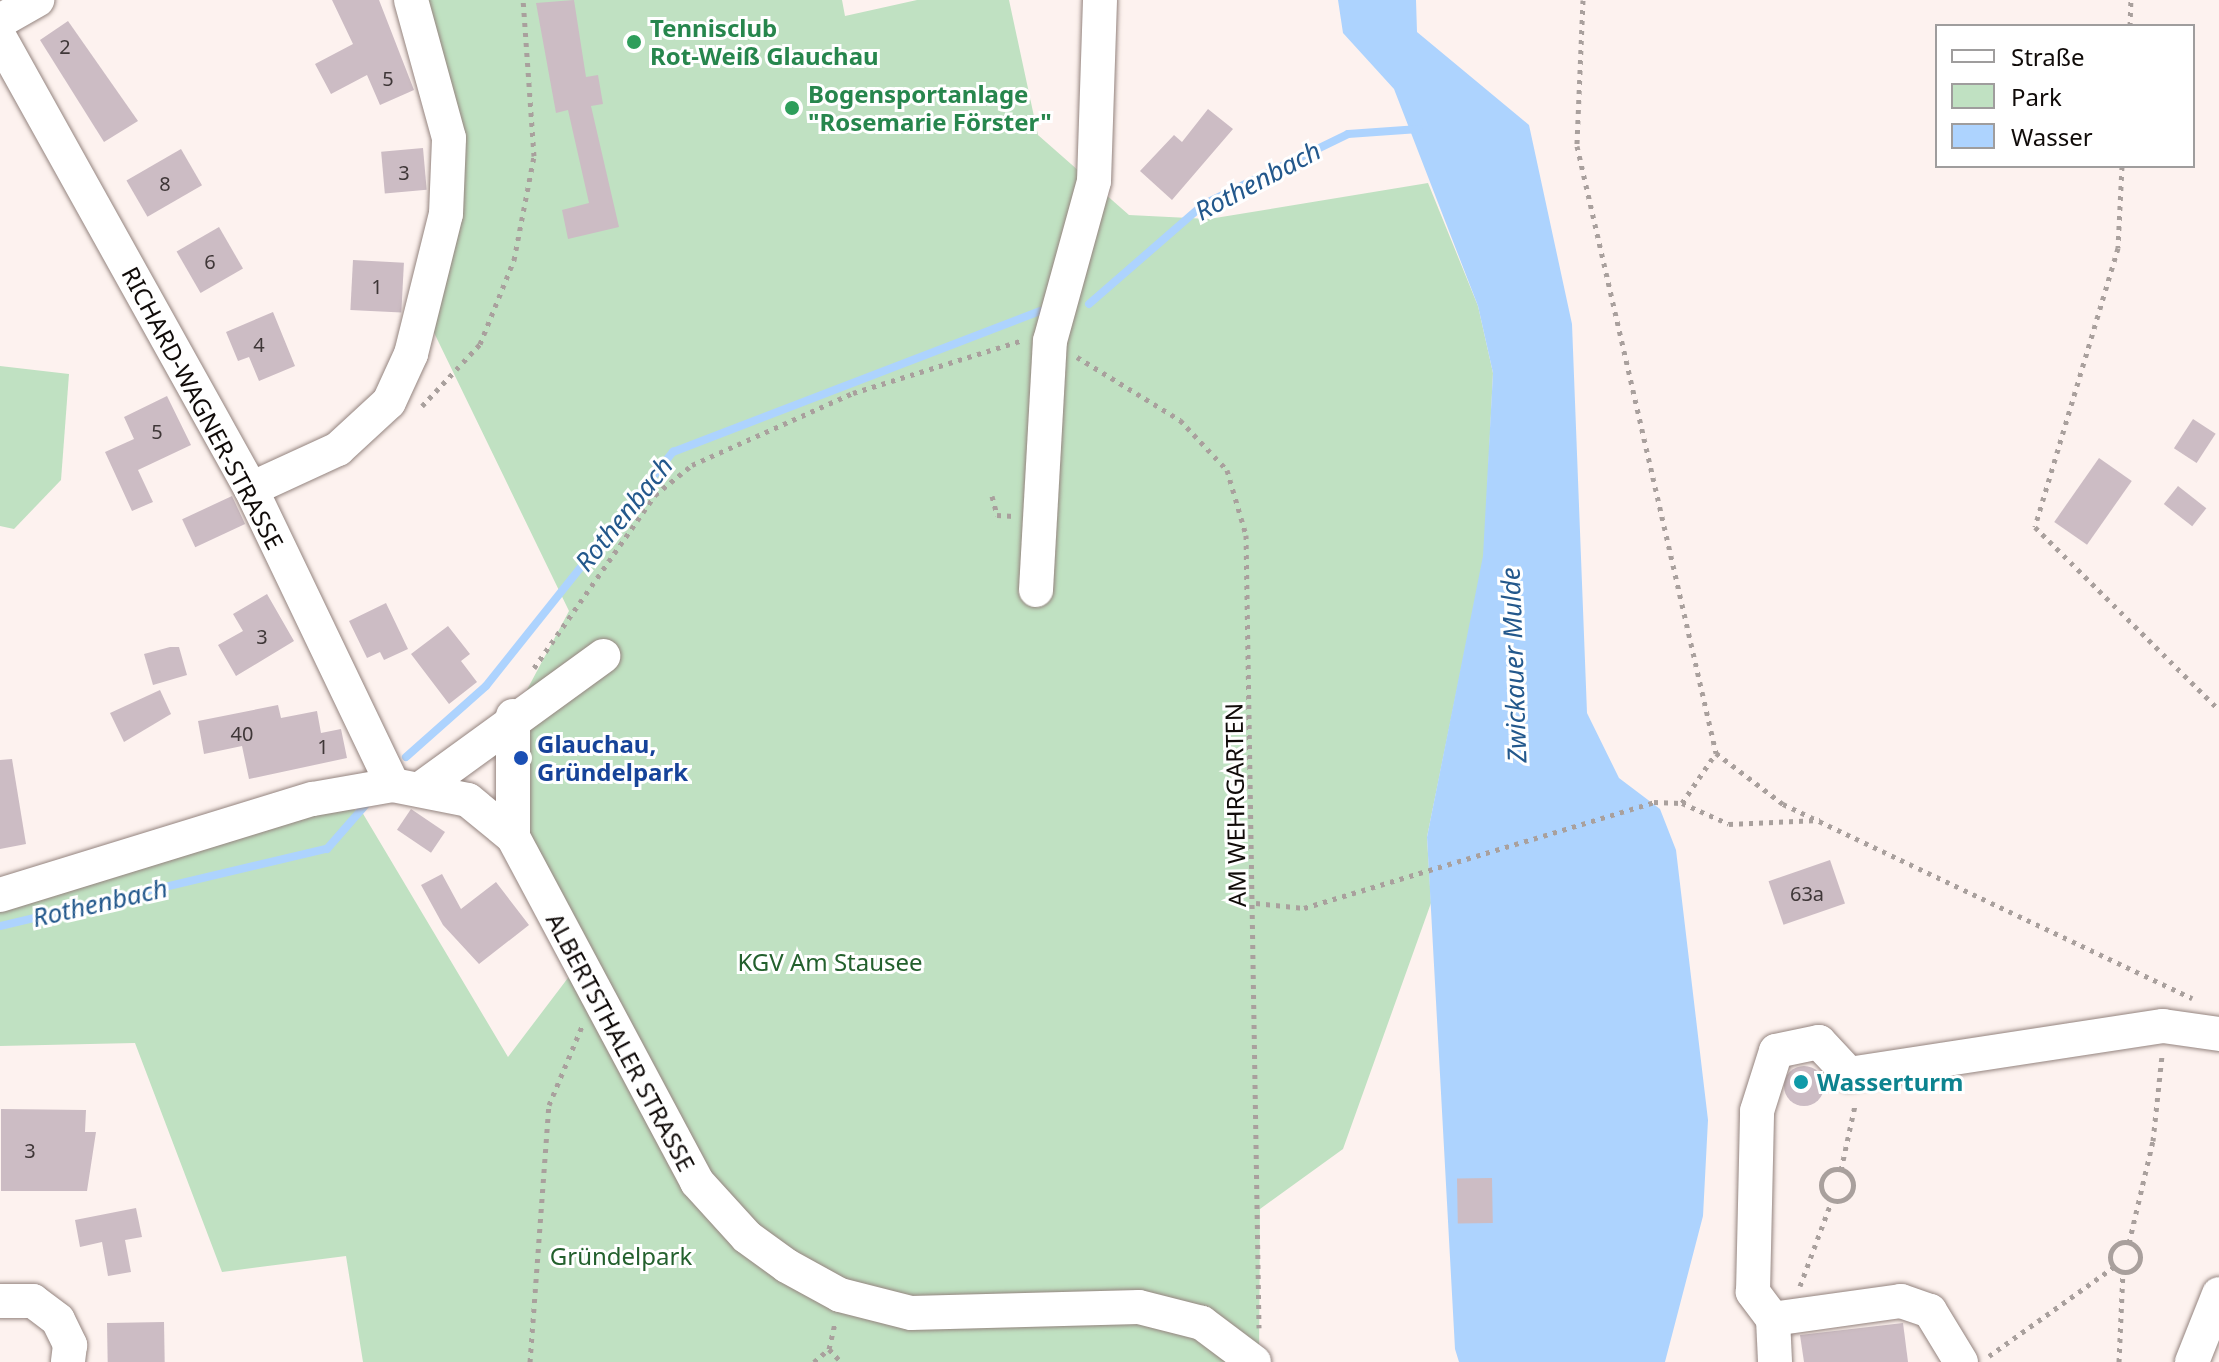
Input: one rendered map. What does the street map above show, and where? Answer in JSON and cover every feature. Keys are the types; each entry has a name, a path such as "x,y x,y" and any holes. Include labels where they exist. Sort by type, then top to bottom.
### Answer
{"street":[{"path":"0,21 37,0"},
{"path":"251,489 338,449 389,402 411,354 446,214 449,138 411,0"},
{"path":"1036,590 1050,341 1094,181 1100,0"},
{"name":"RICHARD-WAGNER-STRASSE","path":"0,38 251,489 408,786"},
{"path":"408,786 603,656"},
{"path":"513,716 513,837"},
{"name":"ALBERTSTHALER STRASSE","path":"0,895 313,799 408,786 468,800 513,837 595,1000 697,1182 747,1237 840,1295 911,1313 1139,1307 1202,1323 1257,1349"},
{"path":"1780,1318 1753,1292 1750,1226 1762,1078 1776,1051 1819,1042 1849,1074 2213,1020"},
{"path":"2192,1362 2219,1294"},
{"path":"0,1301 33,1301 58,1320 70,1345 68,1362"},
{"path":"1780,1318 1901,1301 1930,1311 1961,1362"},
{"path":"1775,1362 1780,1318"}],"path":[{"path":"417,409 480,344 514,260 534,156 523,0"},
{"path":"1583,0 1577,146 1716,753 1783,804 1829,821 2152,979 2213,1020"},
{"path":"2130,24 2131,0"},
{"path":"2122,168 2118,248 2035,527 2219,710"},
{"path":"513,716 569,611 655,495 692,465 853,393 1015,339 1050,341"},
{"name":"AM WEHRGARTEN","path":"1050,341 1180,420 1227,470 1246,535 1256,903 1257,1349"},
{"path":"992,496 997,515"},
{"path":"1682,803 1716,753"},
{"path":"1256,903 1304,908 1654,802 1682,803 1729,824 1829,821"},
{"path":"2123,1272 2140,1262 2129,1243 2153,1141 2163,1026 2152,979"},
{"path":"530,1362 549,1105 595,1000"},
{"path":"1780,1318 1832,1200 1852,1191 1841,1170 1855,1105"},
{"path":"1832,1200 1821,1185 1830,1171 1841,1170"},
{"path":"2123,1272 2114,1267 2111,1253 2129,1243"},
{"path":"1978,1362 2114,1267"},
{"path":"2119,1362 2123,1272"},
{"path":"814,1362 829,1349 840,1295"},
{"path":"829,1349 841,1362"}],"green space":[{"path":"411,0 842,0 845,16 917,0 1009,0 1038,135 1129,215 1209,219 1428,183 1478,306 1493,373 1484,556 1427,837 1431,903 1343,1149 1260,1209 1259,1362 363,1362 346,1256 222,1272 135,1043 0,1046 0,893 320,799 362,812 508,1057 577,966 513,837 513,716 569,611 423,310 446,214"},
{"path":"0,366 69,374 61,480 14,529 0,526"}],"water":[{"name":"Zwickauer Mulde","path":"1338,0 1416,0 1417,32 1529,125 1572,324 1587,713 1619,778 1660,809 1676,850 1708,1120 1703,1216 1665,1362 1459,1362 1455,1349 1427,837 1483,556 1493,373 1478,306 1394,89 1343,33"}],"building":[{"path":"332,0 379,0 414,90 380,105 367,75 331,94 315,64 353,44"},
{"path":"574,0 586,77 598,75 603,104 591,106 619,227 568,239 562,210 589,203 568,110 556,113 536,3"},
{"path":"68,21 138,121 104,142 40,40"},
{"path":"1208,109 1233,129 1172,200 1140,171 1174,135 1182,142"},
{"path":"423,148 427,190 385,194 381,152"},
{"path":"181,149 202,185 147,217 126,180"},
{"path":"219,227 243,269 201,293 177,252"},
{"path":"353,260 404,263 401,313 350,310"},
{"path":"273,312 295,366 259,381 249,357 238,361 226,332"},
{"path":"167,396 191,445 138,470 153,502 132,511 105,452 134,439 124,417"},
{"path":"2193,419 2216,434 2197,463 2174,448"},
{"path":"2099,458 2132,481 2087,545 2054,522"},
{"path":"2178,486 2206,508 2192,526 2164,504"},
{"path":"232,496 245,524 195,547 182,519"},
{"path":"267,594 294,641 236,676 218,645 243,631 233,614"},
{"path":"386,603 408,649 384,660 380,652 367,658 349,621"},
{"path":"448,626 470,654 461,661 477,682 449,704 411,654"},
{"path":"179,647 187,675 153,685 144,654"},
{"path":"160,690 171,714 124,742 110,713"},
{"path":"278,705 281,718 317,711 321,733 341,729 347,758 249,779 242,746 204,754 198,721"},
{"path":"12,759 26,844 0,849 0,760"},
{"path":"411,809 445,832 431,853 397,830"},
{"path":"1830,860 1845,903 1784,925 1769,881"},
{"path":"442,874 461,909 496,882 529,925 479,964 443,925 421,885"},
{"name":"Wasserturm","path":"1804,1066 1818,1072 1824,1086 1818,1100 1804,1106 1790,1100 1784,1086 1790,1072"},
{"path":"1,1109 86,1110 85,1132 96,1132 87,1191 1,1191"},
{"path":"1492,1178 1493,1223 1458,1224 1457,1179"},
{"path":"136,1208 142,1237 125,1240 131,1272 108,1276 102,1242 80,1247 75,1220"},
{"path":"164,1322 165,1362 108,1362 107,1323"},
{"path":"1903,1323 1908,1362 1804,1362 1800,1335"}],"waterway":[{"name":"Rothenbach","path":"1089,304 1204,204 1348,134 1419,129"},
{"name":"Rothenbach","path":"406,757 486,686 673,452 1041,311"},
{"name":"Rothenbach","path":"0,926 327,849 368,802"}],"place":[{"name":"Tennisclub Rot-Weiß Glauchau","path":"634,42"},
{"name":"Bogensportanlage \"Rosemarie Förster\"","path":"792,108"},
{"name":"Glauchau, Gründelpark","path":"521,758"},
{"name":"Wasserturm","path":"1801,1082"}],"park label":[{"name":"KGV Am Stausee","path":"830,962"},
{"name":"Gründelpark","path":"621,1256"}]}
